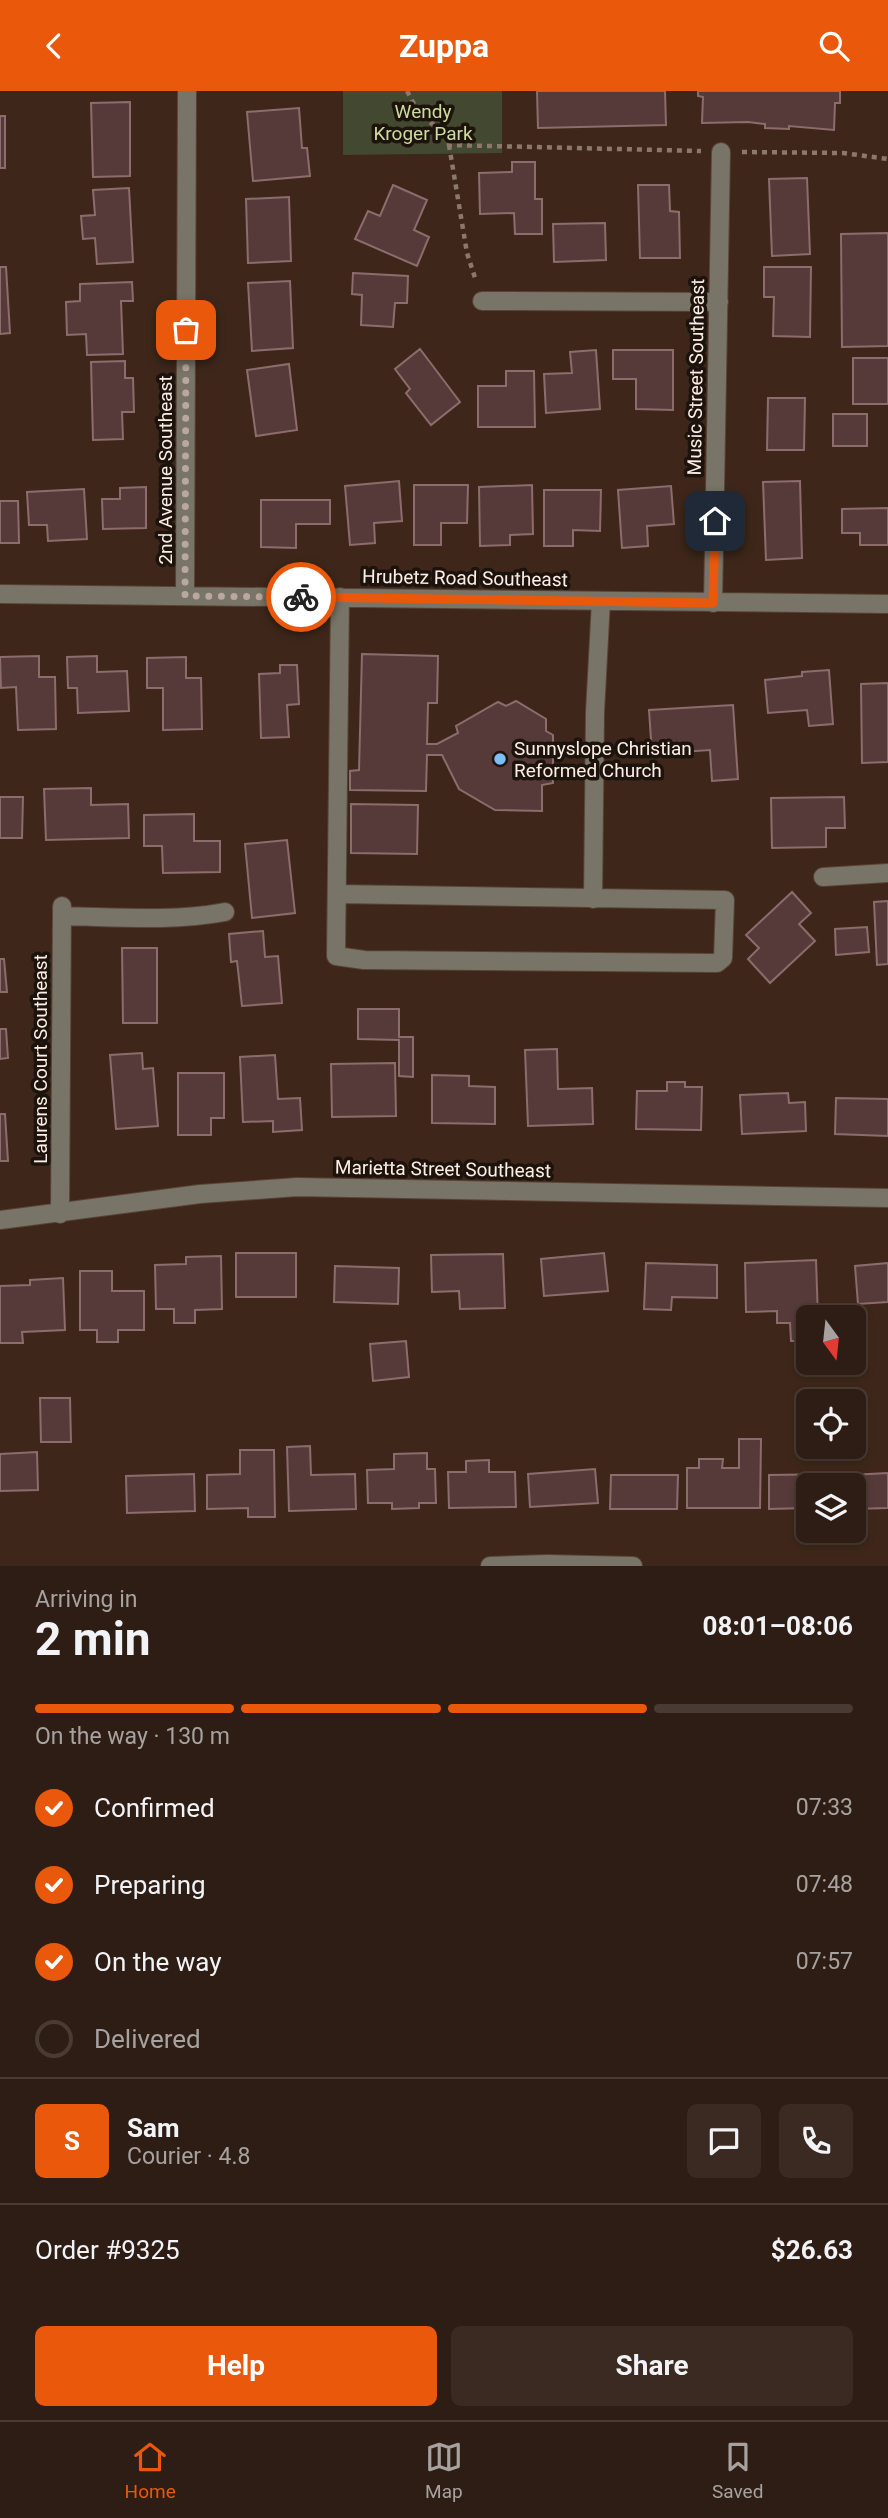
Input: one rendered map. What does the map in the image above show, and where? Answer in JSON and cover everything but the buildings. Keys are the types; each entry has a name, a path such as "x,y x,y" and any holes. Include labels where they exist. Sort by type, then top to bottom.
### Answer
{"street":[{"name":"2nd Avenue Southeast","path":"185,596 187,91"},
{"name":"Music Street Southeast","path":"713,603 721,152"},
{"path":"482,301 719,302"},
{"name":"Hrubetz Road Southeast","path":"0,594 888,604"},
{"path":"337,894 725,900 723,958 717,963 364,960 336,956 340,597"},
{"path":"593,899 595,712 601,601"},
{"path":"823,877 888,873"},
{"name":"Laurens Court Southeast","path":"60,1214 62,911 170,917 225,912"},
{"name":"Marietta Street Southeast","path":"0,1220 200,1194 297,1187 888,1198"},
{"path":"490,1566 633,1566"}],"path":[{"path":"407,91 421,117 446,132 467,253 482,301"},
{"path":"449,145 843,153 888,159"}],"green space":[{"name":"Wendy Kroger Park","path":"343,91 502,91 502,153 343,155"}],"way so far":[{"path":"186,330 185,596 301,597"}],"place":[{"name":"Sunnyslope Christian Reformed Church","path":"500,759"}],"route":[{"path":"301,597 713,603 715,521"}]}
